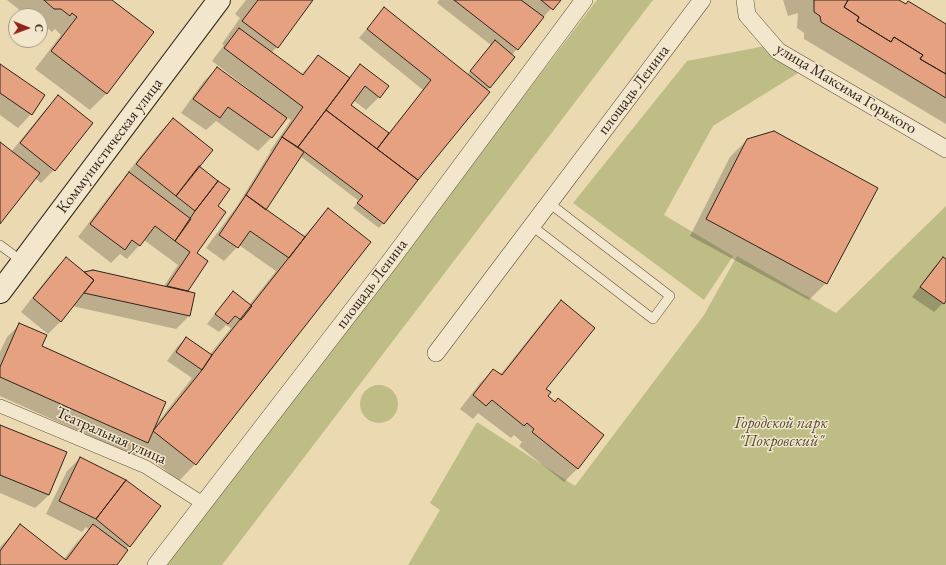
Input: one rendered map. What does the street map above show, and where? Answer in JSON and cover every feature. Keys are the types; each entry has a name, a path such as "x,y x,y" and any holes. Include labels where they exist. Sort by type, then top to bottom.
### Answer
{"main road":[{"name":"Коммунистическая улица","path":"0,292 219,0"}],"street":[{"name":"площадь Ленина","path":"156,565 391,260 584,0"},
{"name":"площадь Ленина","path":"436,353 702,0"},
{"name":"улица Максима Горького","path":"745,0 747,16 778,51 946,149"},
{"name":"Театральная улица","path":"0,406 146,467 204,504"}],"lane":[{"path":"532,226 652,319 670,296 549,203"},
{"path":"0,245 23,262"}],"green space":[{"path":"597,0 653,0 222,565 166,565"},
{"path":"765,46 803,70 713,126 664,215 733,256 704,300 573,203 687,61"},
{"name":"Городской парк \"Покровский\"","path":"946,206 946,565 408,565 440,510 430,503 477,422 575,486 704,315 737,256 836,313"},
{"path":"379,385 392,391 398,404 392,417 379,423 366,417 360,404 366,391"}],"building":[{"path":"44,0 112,0 154,32 107,94 51,51 77,17 72,13 70,16 61,9 54,9"},
{"path":"258,0 313,0 278,48 242,21"},
{"path":"454,0 521,0 544,17 518,50"},
{"path":"541,0 561,0 553,10"},
{"path":"814,0 848,0 844,7 859,17 857,21 891,42 894,37 923,55 920,59 946,74 946,98 821,22 820,16 814,12"},
{"path":"848,0 899,0 906,4 908,1 946,24 946,74 920,59 923,55 894,37 891,42 857,21 859,17 844,7"},
{"path":"384,7 490,92 418,180 377,149 431,80 367,29"},
{"path":"239,28 303,75 318,55 350,78 298,147 282,137 303,107 224,48"},
{"path":"495,40 515,57 490,88 470,71"},
{"path":"0,64 45,95 32,115 0,93"},
{"path":"360,64 389,86 380,98 365,86 351,105 389,133 377,149 326,110"},
{"path":"217,67 287,118 272,138 228,107 220,118 193,99"},
{"path":"58,95 93,123 55,171 20,143"},
{"path":"326,110 418,180 384,224 357,203 363,196 298,147"},
{"path":"173,118 213,150 176,196 136,164"},
{"path":"774,131 878,188 827,284 706,219 747,139"},
{"path":"282,137 304,152 266,210 246,195"},
{"path":"0,142 40,173 0,224"},
{"path":"199,166 218,181 195,211 176,196"},
{"path":"129,172 191,219 175,241 155,226 140,246 132,240 125,250 90,224"},
{"path":"218,181 230,189 218,206 226,212 197,253 208,261 188,291 167,286 190,252 175,241 195,211"},
{"path":"246,195 305,237 289,258 250,231 238,248 219,235"},
{"path":"328,208 371,242 196,465 153,431"},
{"path":"66,257 94,280 61,322 33,298"},
{"path":"943,257 946,259 946,301 944,304 920,287"},
{"path":"93,270 195,293 190,316 84,293 94,280 84,272"},
{"path":"233,291 252,306 241,320 235,316 228,324 215,314"},
{"path":"561,300 595,328 546,389 551,392 548,396 555,402 558,398 604,435 578,469 532,432 534,429 527,423 524,426 492,400 486,406 473,395 493,369 502,375"},
{"path":"19,323 47,335 42,346 166,402 148,443 0,377 0,367"},
{"path":"186,337 212,355 202,370 176,352"},
{"path":"0,425 67,452 49,495 0,475"},
{"path":"80,457 126,480 96,519 59,501"},
{"path":"126,480 161,506 130,547 96,519"},
{"path":"20,524 66,560 93,524 128,550 117,565 0,565 0,551"}]}
